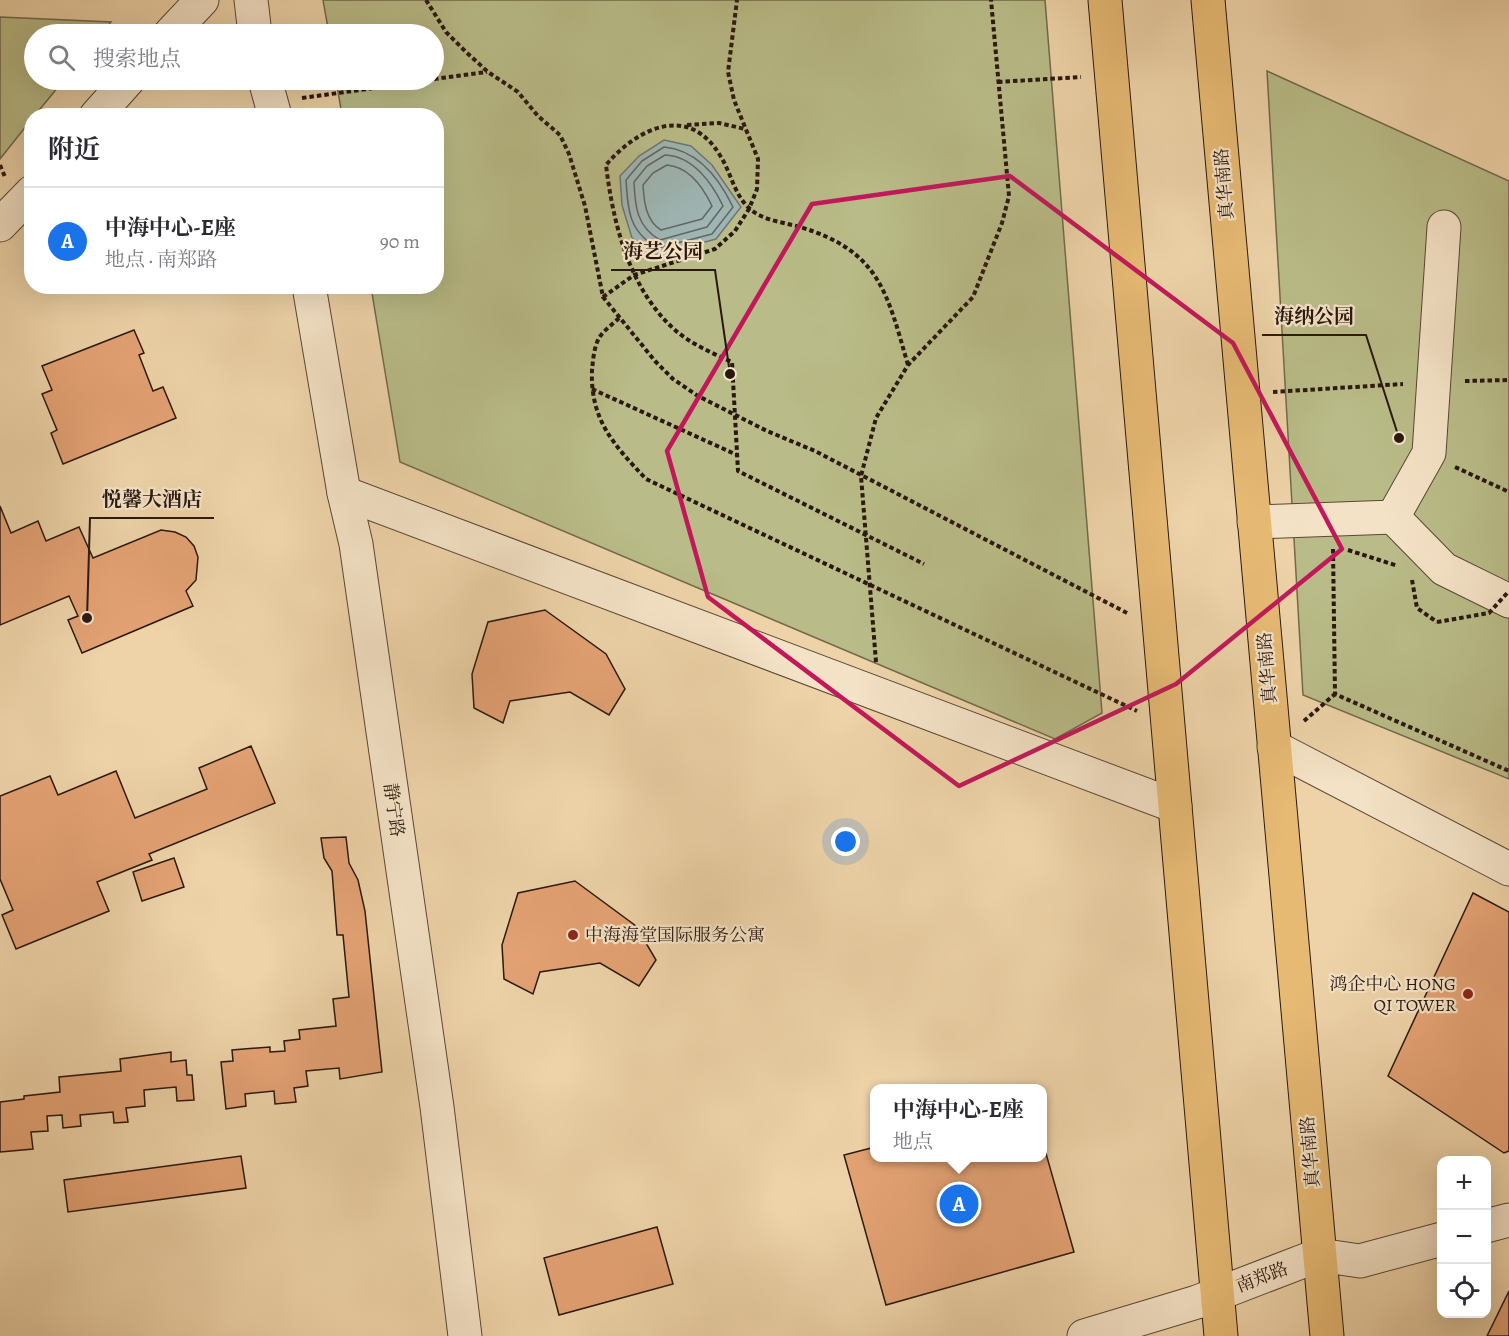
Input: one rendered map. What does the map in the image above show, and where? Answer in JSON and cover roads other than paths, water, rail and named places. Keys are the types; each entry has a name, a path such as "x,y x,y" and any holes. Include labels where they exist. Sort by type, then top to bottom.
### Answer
{"main road":[{"path":"1105,0 1221,1336"},
{"name":"真华南路","path":"1208,0 1327,1336"}],"street":[{"path":"179,24 202,0"},
{"path":"251,0 254,24"},
{"path":"103,108 119,90"},
{"path":"0,225 24,200"},
{"path":"1393,517 1429,453 1444,227"},
{"name":"静宁路","path":"310,294 344,493 357,555 436,1095 465,1336"},
{"path":"344,493 1175,806"},
{"path":"1254,522 1393,517 1444,569 1509,601"},
{"path":"1274,747 1509,869"},
{"path":"1491,1225 1509,1220"},
{"name":"南郑路","path":"1084,1336 1217,1294 1319,1255 1360,1261 1437,1240"}],"water":[{"path":"664,140 691,146 712,165 741,207 716,239 657,255 632,238 622,205 620,176 639,156"}],"place":[{"name":"海艺公园","path":"730,374"},
{"name":"海纳公园","path":"1399,438"},
{"name":"悦馨大酒店","path":"87,618"},
{"name":"中海海堂国际服务公寓","path":"573,935"},
{"name":"鸿企中心 HONG QI TOWER","path":"1468,994"},
{"name":"中海中心-E座","path":"959,1204"}]}
